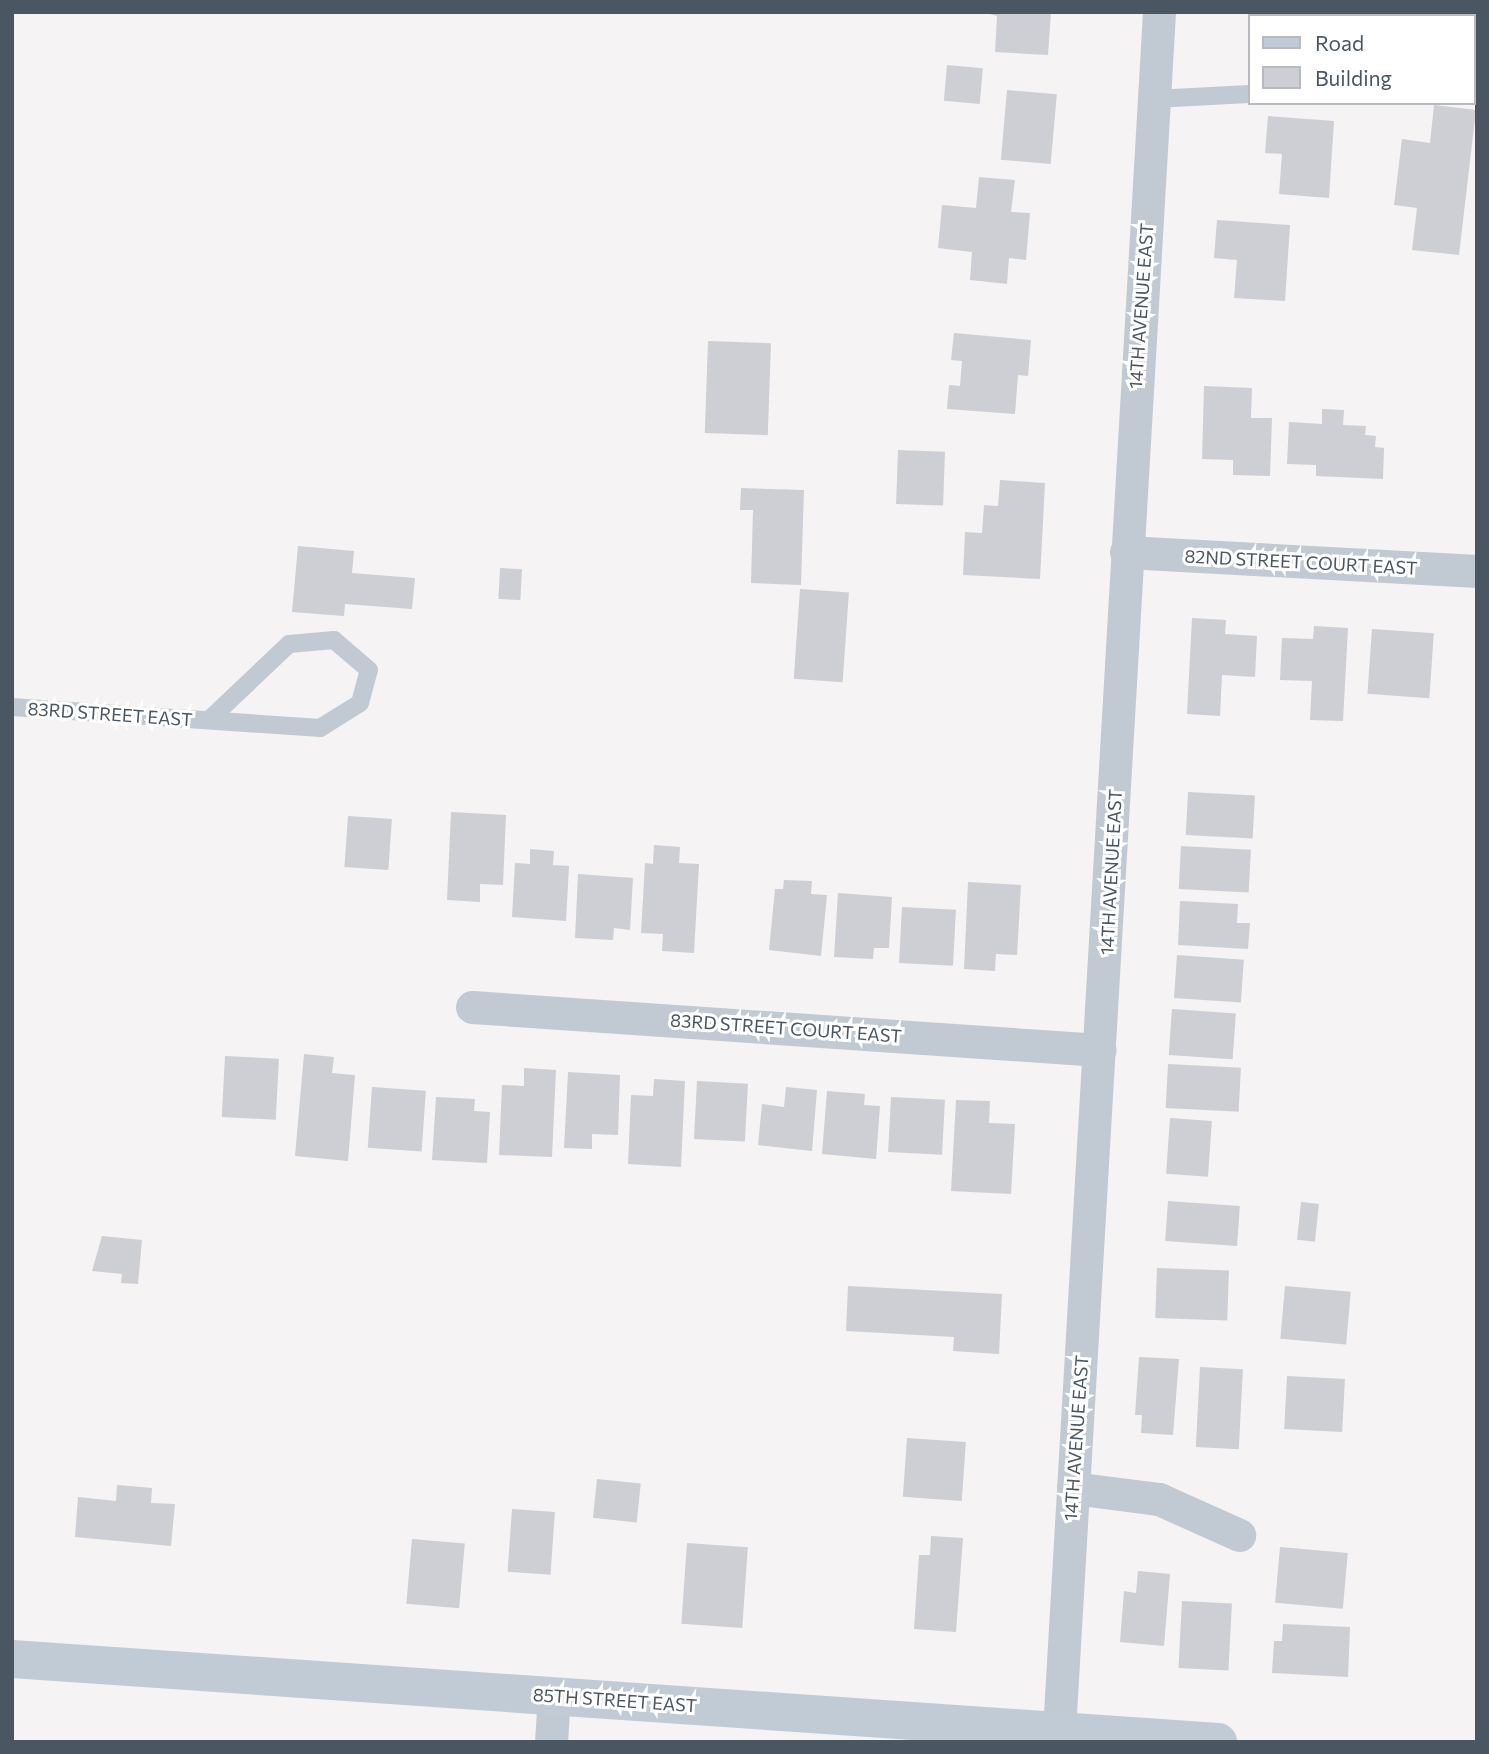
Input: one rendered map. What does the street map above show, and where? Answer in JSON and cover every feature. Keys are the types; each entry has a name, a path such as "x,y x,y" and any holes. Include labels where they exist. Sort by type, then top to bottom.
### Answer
{"street":[{"name":"14TH AVENUE EAST","path":"1059,1731 1159,12"},
{"name":"82ND STREET COURT EAST","path":"1126,552 1477,571"},
{"name":"83RD STREET COURT EAST","path":"472,1007 1100,1049"},
{"path":"1073,1488 1159,1499 1239,1535"},
{"name":"85TH STREET EAST","path":"12,1659 1218,1742"},
{"path":"551,1742 554,1695"}],"lane":[{"path":"1154,99 1248,94"},
{"name":"83RD STREET EAST","path":"12,707 320,728 360,704 369,670 334,640 289,644 209,720"}],"building":[{"path":"982,12 1051,12 1048,55 995,52 997,16"},
{"path":"1260,12 1342,12 1301,14"},
{"path":"947,65 983,68 980,104 944,101"},
{"path":"1007,90 1057,94 1051,164 1001,160"},
{"path":"1434,105 1476,110 1459,255 1412,250 1417,208 1394,205 1402,139 1430,143"},
{"path":"1268,116 1334,121 1329,198 1279,194 1282,154 1265,153"},
{"path":"979,177 1015,180 1011,212 1030,213 1026,260 1009,258 1007,284 970,280 972,252 938,248 942,205 976,208"},
{"path":"1217,220 1290,225 1285,301 1234,298 1237,260 1214,258"},
{"path":"954,333 1031,340 1028,376 1018,375 1015,414 947,409 949,385 960,386 962,361 951,360"},
{"path":"708,341 771,343 768,435 705,433"},
{"path":"1204,386 1252,388 1251,418 1272,418 1270,476 1233,475 1233,460 1202,459"},
{"path":"1322,409 1344,410 1343,425 1366,426 1365,435 1376,436 1375,447 1384,448 1383,479 1316,476 1316,465 1287,464 1289,422 1322,424"},
{"path":"898,450 945,452 943,506 896,504"},
{"path":"1000,480 1045,483 1040,579 963,575 965,532 982,533 984,505 998,506"},
{"path":"741,488 804,490 801,585 751,583 753,510 740,510"},
{"path":"298,546 354,551 352,573 415,578 412,609 345,604 344,616 292,612"},
{"path":"500,568 522,569 520,600 498,599"},
{"path":"800,589 849,592 843,682 794,679"},
{"path":"1192,618 1226,620 1225,634 1257,636 1255,677 1222,675 1220,716 1187,714"},
{"path":"1314,626 1348,628 1343,721 1310,720 1312,681 1280,680 1282,638 1313,639"},
{"path":"1372,629 1434,633 1429,698 1367,694"},
{"path":"1188,792 1255,796 1253,838 1186,835"},
{"path":"451,812 506,815 503,885 480,884 480,902 447,900"},
{"path":"348,816 392,819 388,870 344,867"},
{"path":"654,845 680,847 679,863 699,864 694,953 662,951 663,934 641,933 645,863 653,864"},
{"path":"1181,846 1251,850 1249,893 1179,889"},
{"path":"530,849 554,851 553,865 569,866 566,921 512,917 515,863 530,864"},
{"path":"578,874 633,878 630,930 614,928 613,940 575,938"},
{"path":"784,880 812,881 811,894 827,895 821,956 769,950 775,889 783,889"},
{"path":"968,882 1021,885 1017,955 996,954 995,971 964,969"},
{"path":"838,893 892,897 889,948 874,948 873,959 834,957"},
{"path":"1180,901 1238,904 1237,923 1250,923 1248,949 1178,945"},
{"path":"902,907 956,910 953,966 899,963"},
{"path":"1177,955 1244,960 1241,1003 1174,998"},
{"path":"1172,1009 1236,1013 1233,1059 1169,1055"},
{"path":"304,1054 334,1057 332,1073 355,1075 348,1161 295,1156"},
{"path":"225,1056 279,1059 276,1120 222,1117"},
{"path":"1168,1064 1241,1068 1239,1112 1166,1108"},
{"path":"524,1068 556,1070 552,1157 499,1155 502,1085 524,1086"},
{"path":"568,1072 620,1075 618,1135 592,1134 592,1149 564,1148"},
{"path":"654,1079 685,1081 681,1167 628,1164 631,1095 653,1096"},
{"path":"697,1081 748,1084 745,1142 694,1139"},
{"path":"372,1087 426,1091 422,1152 368,1148"},
{"path":"786,1087 817,1090 812,1151 758,1145 762,1104 784,1107"},
{"path":"827,1091 865,1094 864,1105 880,1106 876,1159 822,1154"},
{"path":"436,1097 475,1099 474,1111 490,1112 487,1163 432,1160"},
{"path":"891,1097 945,1100 942,1155 888,1152"},
{"path":"956,1100 990,1101 989,1123 1015,1124 1011,1194 951,1191"},
{"path":"1170,1118 1212,1121 1208,1177 1166,1174"},
{"path":"1168,1201 1240,1206 1237,1246 1165,1241"},
{"path":"1301,1202 1319,1204 1315,1242 1297,1240"},
{"path":"102,1236 142,1240 138,1284 121,1283 122,1274 92,1271"},
{"path":"1157,1268 1229,1271 1227,1320 1155,1318"},
{"path":"848,1286 1002,1294 999,1354 953,1351 954,1337 846,1331"},
{"path":"1285,1286 1351,1292 1346,1345 1280,1339"},
{"path":"1139,1357 1179,1359 1173,1435 1141,1433 1142,1415 1135,1415"},
{"path":"1200,1367 1243,1369 1239,1449 1196,1447"},
{"path":"1287,1376 1345,1379 1342,1432 1284,1429"},
{"path":"907,1438 966,1442 962,1501 903,1497"},
{"path":"597,1479 641,1484 637,1522 593,1518"},
{"path":"117,1485 152,1488 151,1503 175,1504 171,1546 75,1537 78,1497 116,1501"},
{"path":"512,1509 555,1512 551,1575 508,1572"},
{"path":"931,1536 963,1538 956,1632 914,1629 919,1555 930,1555"},
{"path":"412,1539 465,1544 459,1608 406,1604"},
{"path":"687,1543 748,1547 742,1628 681,1624"},
{"path":"1280,1547 1348,1553 1343,1609 1275,1603"},
{"path":"1138,1571 1170,1574 1164,1646 1120,1642 1124,1591 1136,1593"},
{"path":"1182,1601 1232,1604 1228,1671 1178,1668"},
{"path":"1283,1624 1350,1627 1348,1677 1272,1673 1274,1641 1282,1641"}]}
